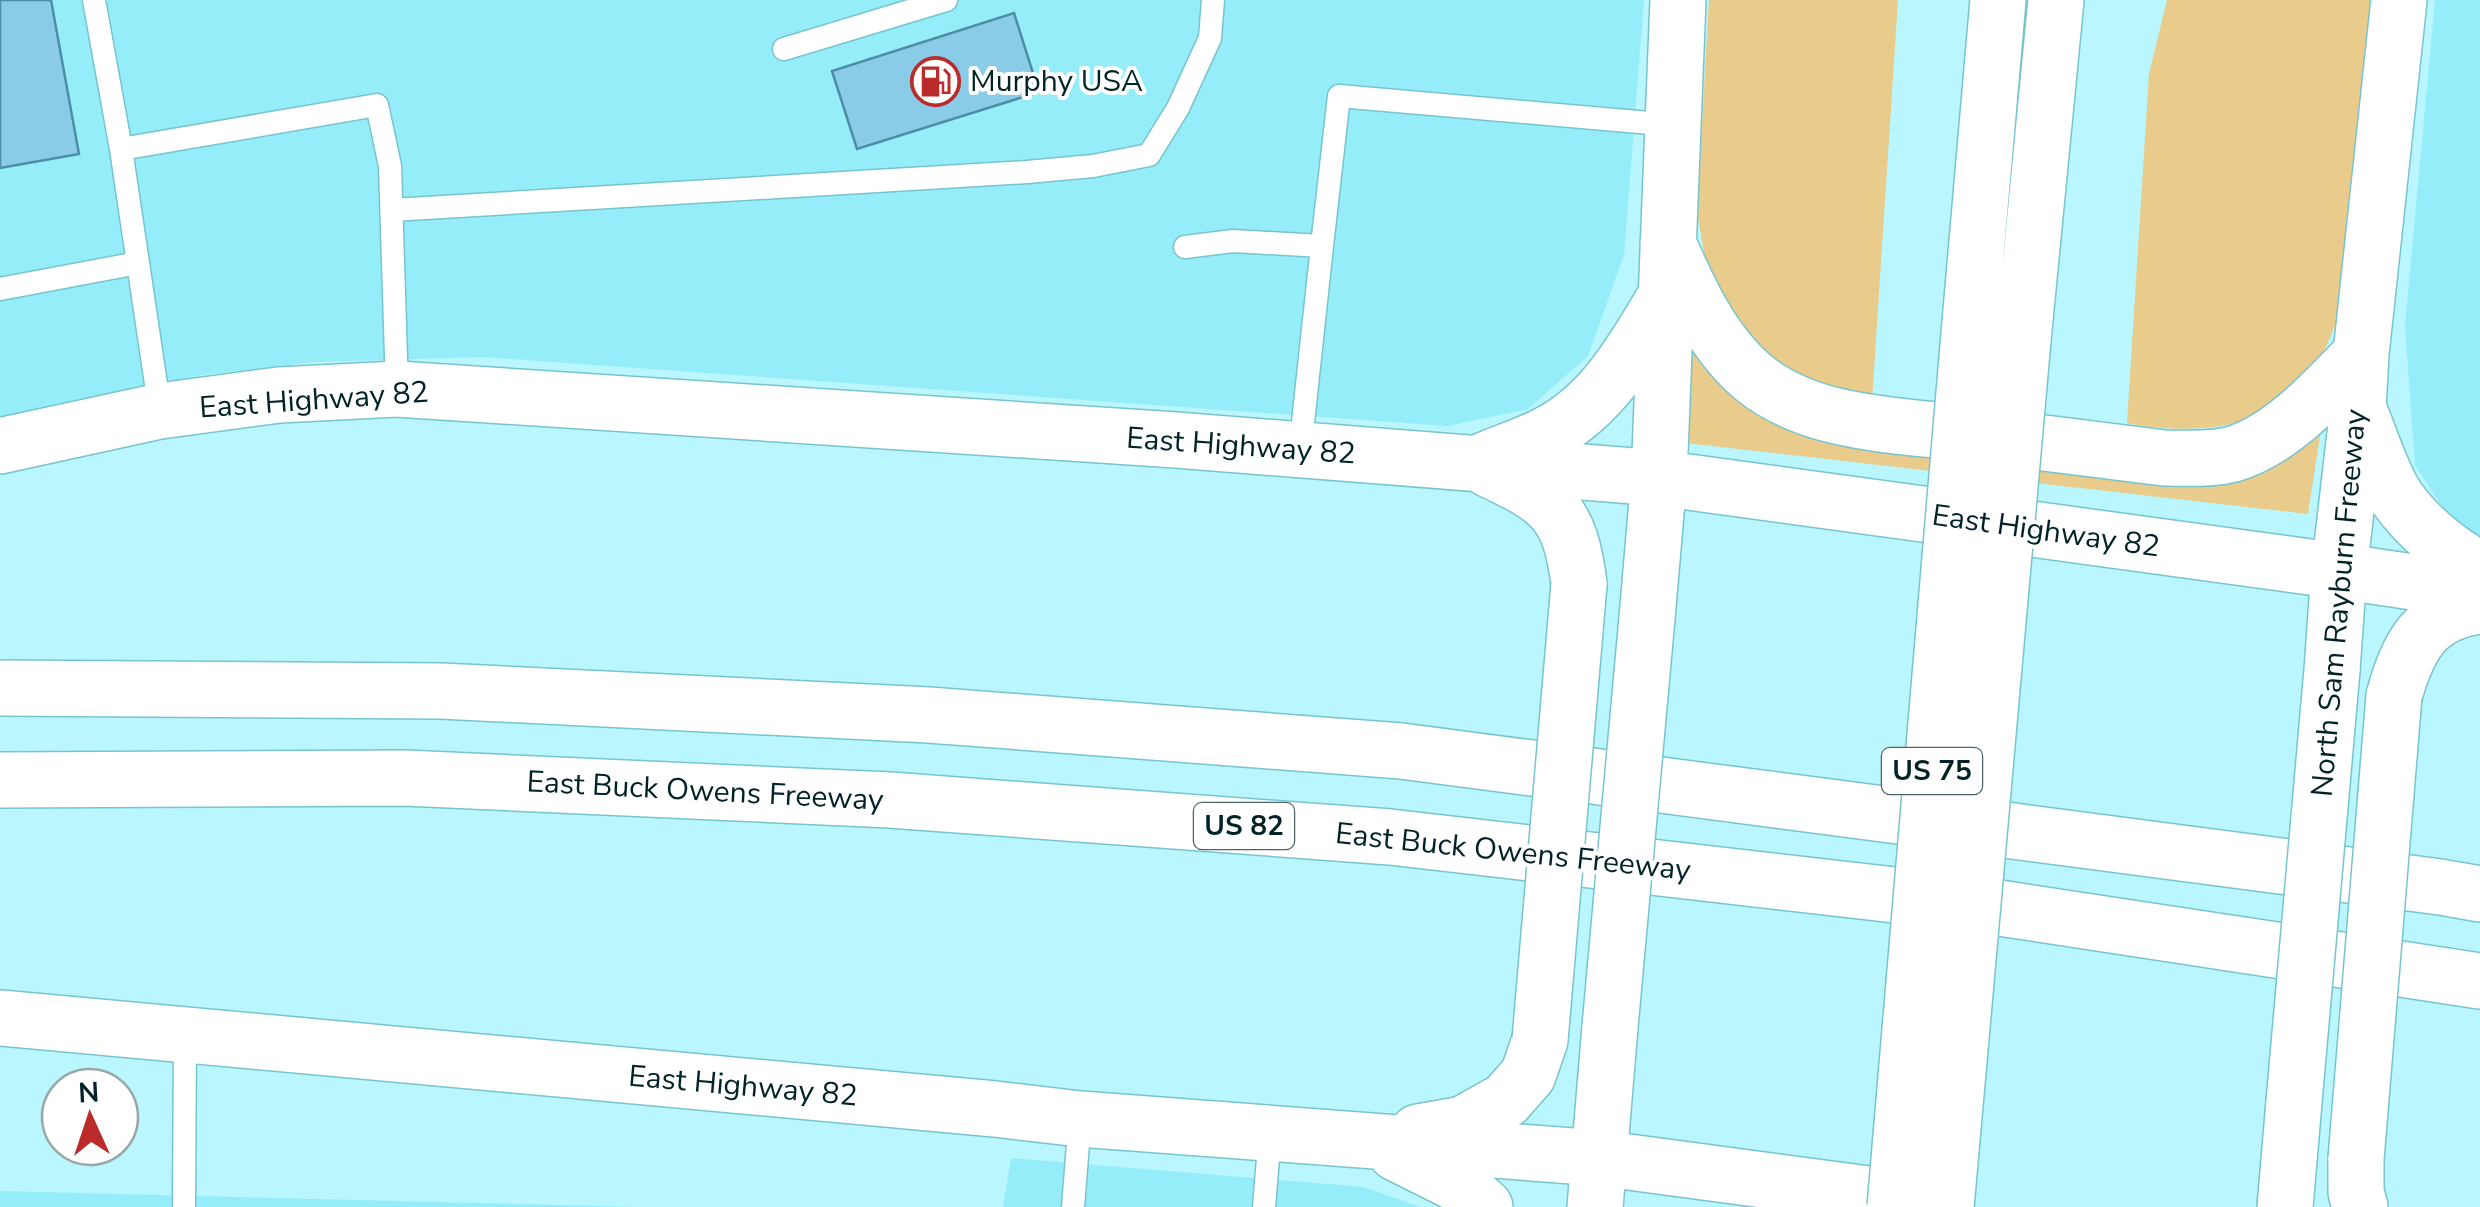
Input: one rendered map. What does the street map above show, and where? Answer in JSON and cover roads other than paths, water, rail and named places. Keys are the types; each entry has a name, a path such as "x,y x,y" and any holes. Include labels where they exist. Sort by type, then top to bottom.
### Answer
{"main road":[{"path":"1597,1182 1659,478 1678,0"},
{"name":"US 75","path":"1894,1207 1998,0"},
{"name":"US 75","path":"1946,1207 2056,0"},
{"name":"North Sam Rayburn Freeway","path":"2285,1207 2339,571 2399,0"},
{"path":"1668,243 1702,313 1734,360 1783,398 1841,417 2164,458 2204,458 2232,454 2258,444 2324,393 2360,354"},
{"path":"1476,463 1550,432 1583,410 1624,364 1666,296"},
{"name":"East Highway 82","path":"0,446 160,411 278,396 397,388 1659,478 2480,592"},
{"path":"2358,408 2394,494 2422,530 2480,570"},
{"path":"1370,1141 1462,1124 1506,1100 1528,1074 1540,1040 1578,584 1574,547 1562,520 1543,498 1476,463"},
{"path":"2358,1183 2394,696 2415,642 2437,620 2480,606"},
{"path":"0,688 441,691 930,714 1401,751 2480,894"},
{"name":"East Buck Owens Freeway","path":"0,780 425,778 890,800 1390,837 1973,904 2480,982"},
{"name":"East Highway 82","path":"0,1018 1080,1119 1370,1141 1597,1182 1963,1207"},
{"path":"1370,1141 1460,1185 1486,1207"}],"lane":[{"path":"94,0 122,149 160,411"},
{"path":"784,49 946,0"},
{"path":"392,210 1028,172 1093,166 1149,155 1178,108 1210,38 1213,0"},
{"path":"1300,450 1339,96 1673,126"},
{"path":"122,149 377,105 390,166 397,388"},
{"path":"1185,247 1233,241 1322,246"},
{"path":"0,289 138,264"},
{"path":"184,1035 184,1207"},
{"path":"1073,1207 1080,1119"},
{"path":"1264,1207 1270,1134"}],"place":[{"name":"Murphy USA","path":"935,81"}]}
